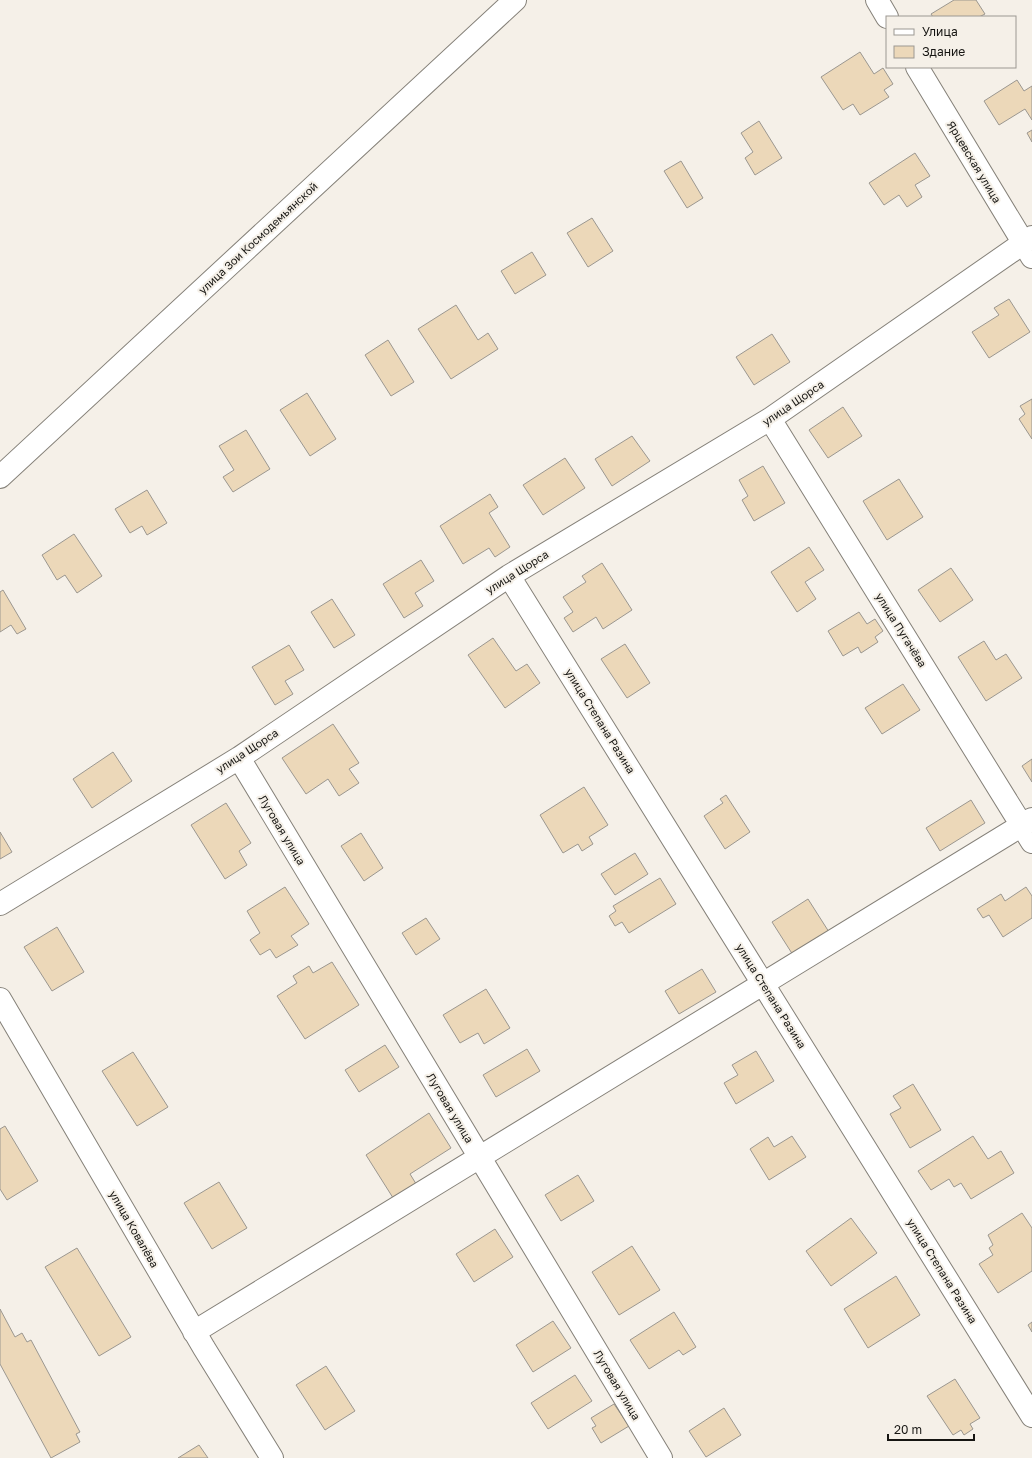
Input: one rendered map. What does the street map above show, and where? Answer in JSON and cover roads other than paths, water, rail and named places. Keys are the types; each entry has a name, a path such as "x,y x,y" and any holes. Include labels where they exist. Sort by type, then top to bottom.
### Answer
{"street":[{"name":"улица Зои Космодемьянской","path":"0,477 515,0"},
{"path":"877,0 886,16"},
{"name":"Ярцевская улица","path":"918,68 1029,246"},
{"name":"улица Щорса","path":"0,904 239,758 509,576 770,419 1029,246"},
{"name":"улица Пугачёва","path":"770,419 1029,828"},
{"name":"улица Степана Разина","path":"509,576 1032,1416"},
{"name":"Луговая улица","path":"239,758 661,1458"},
{"path":"194,1332 763,983 1029,828"},
{"name":"улица Ковалёва","path":"0,998 194,1332 272,1458"}]}
